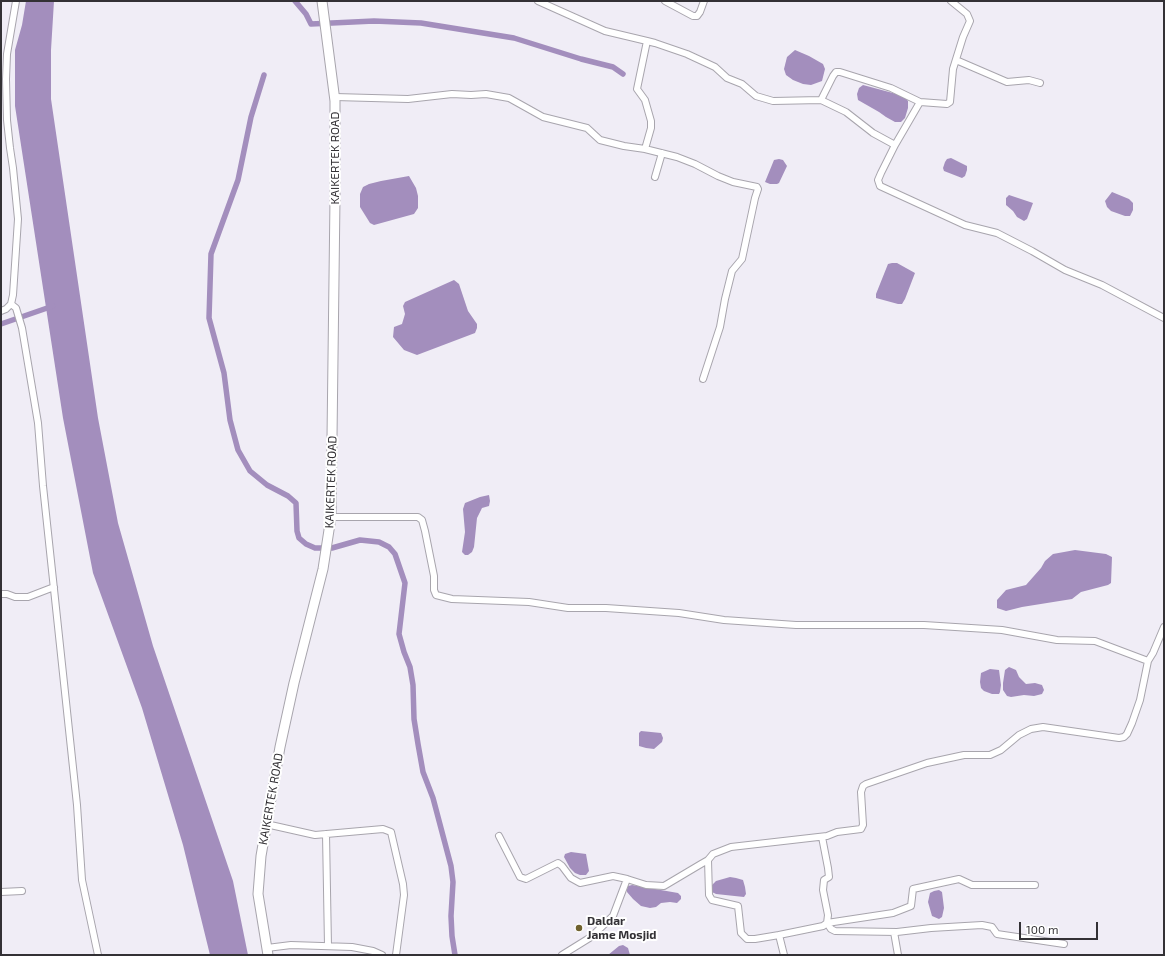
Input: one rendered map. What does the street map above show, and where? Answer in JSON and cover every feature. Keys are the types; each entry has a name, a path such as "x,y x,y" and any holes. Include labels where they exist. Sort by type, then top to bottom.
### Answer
{"main road":[{"name":"KAIKERTEK ROAD","path":"268,951 258,894 260,856 294,683 323,569 331,518 335,198 334,97 322,1"}],"street":[{"path":"16,1 7,54 6,79 7,120 18,219 14,306 22,328 38,424 43,486 77,805 82,880 98,955"},
{"path":"538,1 605,32 655,42 680,51 715,67 727,78 742,84 756,96 774,101 820,100 846,112 873,133 895,145"},
{"path":"665,1 693,16 697,16 700,12 704,1"},
{"path":"820,100 833,76 836,72 840,72 891,88 920,102 949,103 953,69 963,37 970,21 967,14 951,1"},
{"path":"645,150 651,128 651,121 645,100 637,89 647,41"},
{"path":"956,60 1007,82 1029,80 1040,83"},
{"path":"334,97 408,99 452,94 486,94 509,98 543,117 587,128 600,140 683,159 733,182 757,187 758,189 742,259 732,271 720,327 703,379"},
{"path":"920,102 895,145 878,180 880,186 965,225 997,233 1065,270 1102,285 1164,318"},
{"path":"655,177 662,153"},
{"path":"1,311 14,306"},
{"path":"331,518 418,517 422,520 425,531 434,576 434,590 436,595 452,599 529,602 568,608 639,610 724,620 796,625 924,625 1002,630 1057,640 1095,641 1148,661"},
{"path":"1,594 7,594 15,597 28,597 54,587"},
{"path":"499,836 520,877 526,879 558,863 571,878 580,883 612,876 646,885 664,886 708,860 713,854 731,847 822,837 838,832 861,829 863,825 862,792 863,786 866,784 927,763 964,755 990,755 1001,750 1019,735 1030,729 1043,727 1119,738 1124,737 1127,734 1134,718 1148,661 1164,627"},
{"path":"266,824 315,834 383,829 391,832 403,884 404,895 396,955"},
{"path":"326,834 328,946"},
{"path":"822,837 829,877 824,880 823,890 828,915 827,923 831,929 835,931 894,932 982,925 992,927 997,934 1064,944"},
{"path":"708,860 707,883 709,895 712,900 738,906 741,933 747,939 779,935 823,926 827,923 893,913 911,906 913,889 959,879 972,885 1035,885"},
{"path":"562,955 591,937 613,916 627,879"},
{"path":"1,892 22,891"},
{"path":"894,932 898,955"},
{"path":"779,935 784,955"},
{"path":"268,951 291,945 328,946 352,947 373,951 382,955"}],"shaded area":[{"path":"26,1 54,1 51,50 51,99 98,418 118,523 153,646 233,881 248,955 210,955 183,845 142,708 93,573 63,418 15,106 15,50 22,25"},
{"path":"795,50 823,64 825,69 822,81 811,85 803,84 786,75 784,69 787,57"},
{"path":"863,85 904,96 908,101 908,108 905,118 901,122 895,122 858,100 857,94 859,88"},
{"path":"951,158 967,166 965,176 962,178 944,171 943,168 945,162 947,159"},
{"path":"774,160 783,160 787,166 779,183 770,184 765,182"},
{"path":"409,176 416,188 418,196 418,208 414,214 374,225 370,223 360,207 360,194 363,187 381,181"},
{"path":"1112,192 1129,199 1133,203 1133,210 1130,216 1125,216 1111,211 1107,207 1105,201"},
{"path":"1009,195 1033,203 1027,219 1024,221 1017,217 1006,205 1006,198"},
{"path":"897,263 915,273 902,304 876,298 876,294 888,264"},
{"path":"454,280 459,284 468,311 477,324 475,333 417,355 404,350 393,337 394,327 402,324 405,314 403,306 405,302"},
{"path":"489,495 489,506 482,508 477,518 474,547 472,552 465,555 462,552 465,532 463,509 465,503"},
{"path":"1075,550 1106,554 1112,557 1111,583 1081,592 1072,599 1006,611 997,608 997,600 1006,590 1026,585 1041,568 1045,561 1053,554"},
{"path":"1009,667 1016,670 1019,677 1026,684 1035,683 1042,685 1044,690 1042,694 1034,696 1007,696 1003,690 1003,683 1005,670"},
{"path":"990,669 999,670 1001,685 999,694 992,694 981,688 981,673"},
{"path":"641,731 661,733 663,738 662,742 654,749 639,746 639,733"},
{"path":"571,852 586,854 589,871 586,875 575,873 570,868 564,857 565,854"},
{"path":"730,877 743,880 746,894 744,897 716,894 710,891 711,886 716,881"},
{"path":"632,885 678,893 681,896 681,899 677,903 661,903 656,907 650,908 641,906 627,892 628,886"},
{"path":"939,890 942,892 944,908 942,917 939,919 932,916 928,902 930,893"},
{"path":"623,945 628,948 630,955 608,955 619,946"}],"waterway":[{"path":"295,1 306,14 311,24 374,21 421,23 514,38 581,59 613,67 623,74"},
{"path":"264,75 251,117 238,180 211,254 209,318 224,373 230,420 238,450 250,471 267,485 288,496 296,503 297,531 299,538 306,544 315,548 332,548 360,540 379,542 389,547 395,554 405,583 399,634 410,667 413,685 414,719 423,772 433,798 451,866 453,882 451,916 455,955"},
{"path":"1,324 53,306"}],"place":[{"name":"Daldar Jame Mosjid","path":"579,928"}]}
